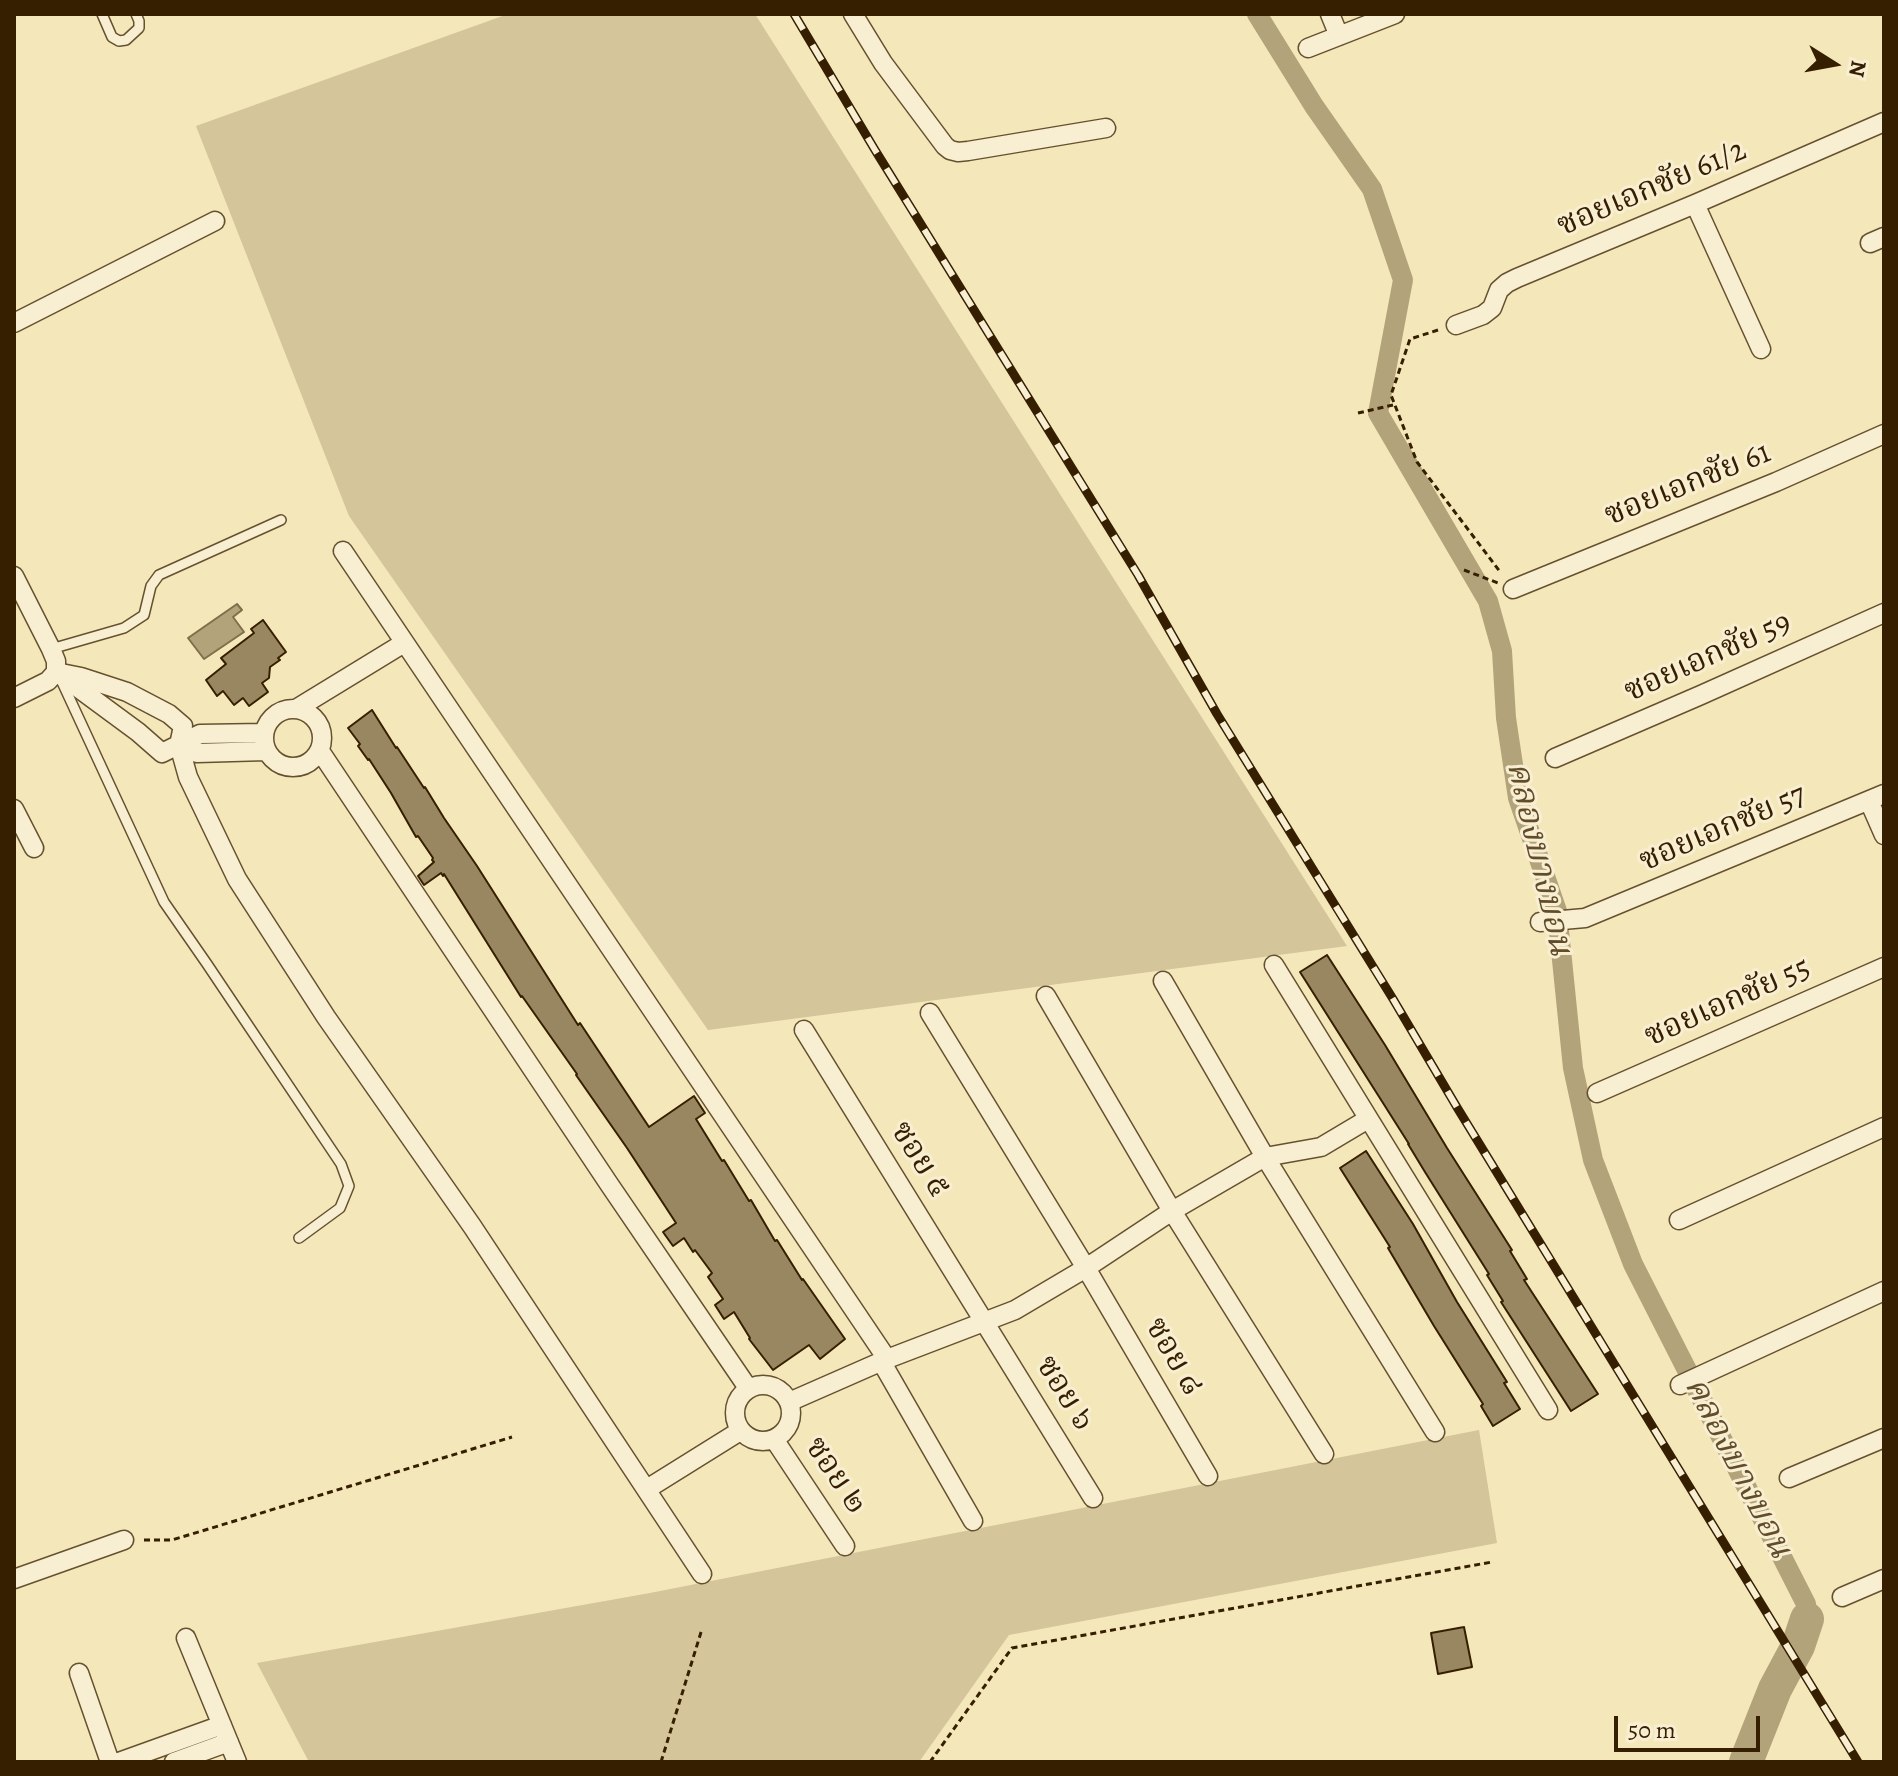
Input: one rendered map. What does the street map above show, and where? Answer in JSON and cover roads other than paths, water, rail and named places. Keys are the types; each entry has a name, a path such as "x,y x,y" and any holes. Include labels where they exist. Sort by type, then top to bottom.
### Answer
{"street":[{"path":"853,14 883,63 950,150 968,151 1106,128"},
{"path":"1330,14 1339,36"},
{"path":"1308,48 1395,14"},
{"name":"ซอยเอกชัย 61/2","path":"1456,325 1483,315 1492,308 1499,290 1517,278 1884,122"},
{"path":"1695,204 1761,349"},
{"path":"14,323 215,221"},
{"name":"ซอยเอกชัย 61","path":"1513,589 1776,482 1884,434"},
{"path":"343,551 884,1360 973,1521"},
{"path":"14,576 56,661 56,672 48,681 14,698"},
{"name":"ซอยเอกชัย 59","path":"1555,758 1884,613"},
{"path":"296,709 311,714 318,722 322,742 315,760 290,767 276,763 265,742 272,717 281,711 296,709 404,643"},
{"path":"56,672 162,753 179,745 197,753 265,742"},
{"path":"56,672 90,679 127,692 169,714 183,726 179,745 188,777 237,879 326,1017 472,1226 702,1574"},
{"path":"320,751 748,1388"},
{"path":"1876,797 1884,835"},
{"name":"ซอยเอกชัย 57","path":"1540,922 1585,918 1876,797"},
{"path":"14,809 34,848"},
{"path":"1274,965 1548,1410"},
{"name":"ซอยเอกชัย 55","path":"1597,1093 1884,967"},
{"path":"1163,981 1265,1157 1435,1432"},
{"path":"1046,996 1172,1211 1324,1454"},
{"name":"ซอย ๘","path":"930,1013 1086,1268 1208,1476"},
{"name":"ซอย ๕","path":"804,1030 984,1321"},
{"path":"789,1402 884,1360 1015,1310 1172,1211 1265,1157 1321,1147 1368,1119"},
{"path":"1679,1220 1884,1127"},
{"path":"1680,1385 1884,1291"},
{"name":"ซอย ๖","path":"984,1321 1093,1498"},
{"path":"763,1384 771,1386 789,1402 791,1417 788,1426 774,1439 755,1441 740,1431 735,1410 738,1400 748,1388 763,1384"},
{"path":"647,1489 740,1431"},
{"path":"1789,1478 1884,1438"},
{"name":"ซอย ๒","path":"774,1439 845,1546"},
{"path":"14,1579 124,1540"},
{"path":"1842,1597 1884,1579"},
{"path":"186,1638 237,1762"},
{"path":"79,1673 110,1762"},
{"path":"119,1762 226,1734"},
{"path":"174,1762 226,1734"}],"lane":[{"path":"102,14 112,37 119,41 126,40 139,28 136,14"},
{"path":"51,649 124,628 144,615 151,586 159,575 281,520"},
{"path":"56,672 72,700 164,902 341,1164 349,1186 340,1208 299,1238"}],"waterway":[{"name":"คลองบางบอน","path":"1257,14 1314,106 1372,189 1403,280 1378,413 1488,601 1502,651 1506,718 1518,798 1557,911 1573,1068 1593,1160 1633,1264 1806,1604 1807,1619"},
{"name":"คลองบางบอน","path":"1746,1762 1807,1619"}],"railway":[{"path":"794,14 1138,575 1217,714 1858,1762"}]}
